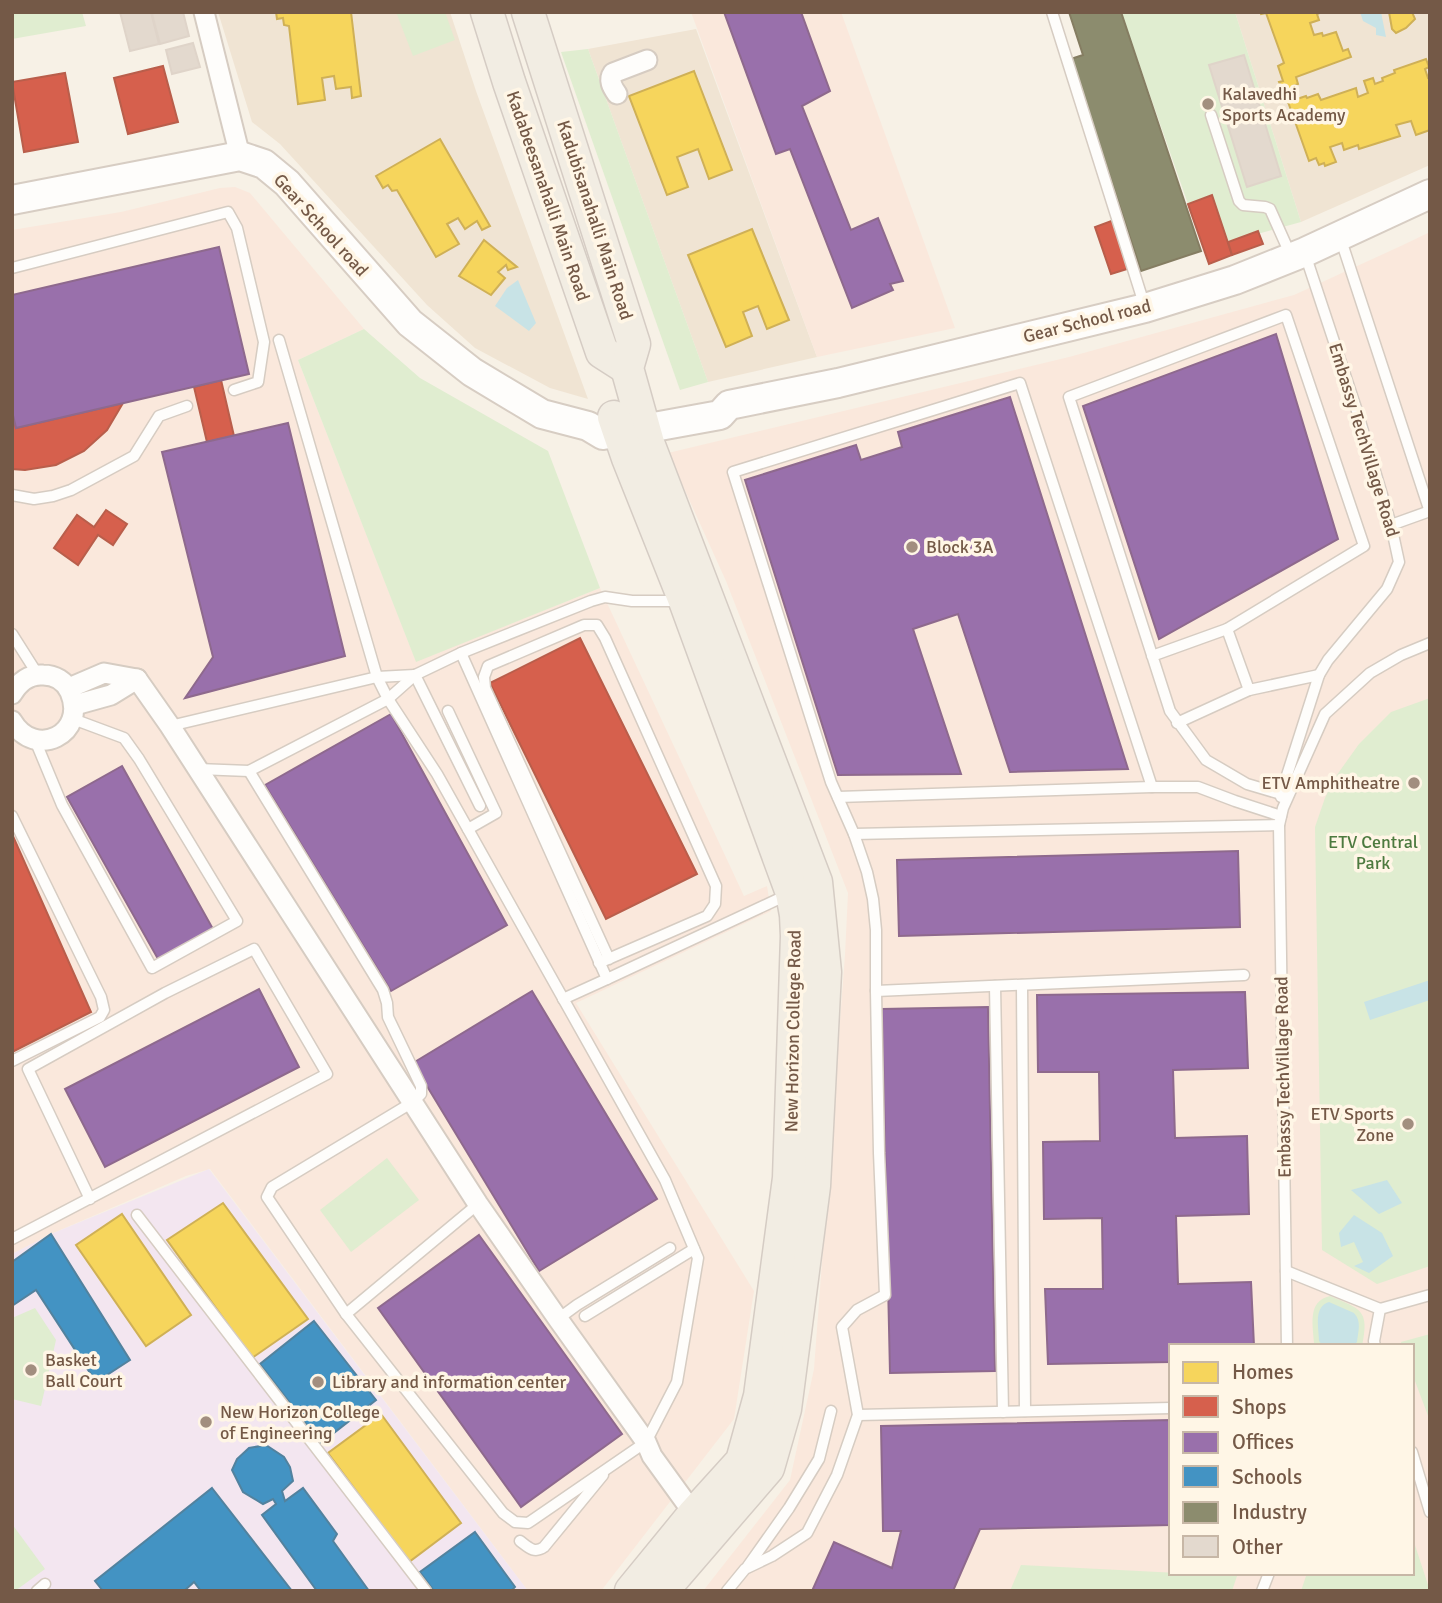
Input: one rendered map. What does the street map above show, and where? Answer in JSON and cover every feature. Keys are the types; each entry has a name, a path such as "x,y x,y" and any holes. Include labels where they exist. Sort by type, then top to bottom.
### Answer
{"main road":[{"path":"490,20 528,13"},
{"name":"Kadubisanahalli Main Road","path":"528,13 634,344 627,368 621,424"},
{"name":"Kadabeesanahalli Main Road","path":"490,20 513,95 602,352 627,368"},
{"path":"12,200 240,156"},
{"name":"Gear School road","path":"240,156 264,164 287,183 410,323 472,372 542,414 621,424 720,415 729,405 838,383 1145,308 1235,280 1340,236 1430,194"},
{"name":"New Horizon College Road","path":"621,424 685,601 804,887 796,915 789,1178 760,1396 742,1461 631,1591"},
{"name":"New Horizon College Road","path":"621,424 804,887 825,972 814,1186 785,1409 768,1468 662,1591"}],"street":[{"path":"204,12 240,156"},
{"path":"617,94 610,81 613,73 647,60"},
{"path":"20,732 47,740 59,736 65,731 72,704 104,673 136,679 170,726 478,1204 694,1514"},
{"path":"12,694 22,681 38,675 55,677 72,704"}],"lane":[{"path":"1052,12 1145,308"},
{"name":"Embassy TechVillage Road","path":"1211,115 1239,201 1243,205 1270,209 1298,254 1357,411 1391,525 1399,562 1387,589 1328,660 1319,675 1281,794 1287,1344"},
{"path":"12,268 228,212 237,228 264,342 258,382 234,390"},
{"path":"1340,236 1430,512 1391,525"},
{"path":"1152,656 1227,629 1364,546 1286,315 1069,397 1152,656 1170,711 1206,760 1247,783 1281,794"},
{"path":"249,771 383,989 388,1017 421,1086 421,1094 413,1102 272,1187 267,1197 346,1314 503,1513 515,1522 528,1522 646,1442 677,1382 698,1258 665,1180 437,774 388,699 377,677 279,340"},
{"path":"745,1569 772,1556 807,1533 837,1475 858,1415 842,1327 857,1310 885,1295 873,899 854,834 831,782 733,472 1020,383 1152,787"},
{"path":"12,495 34,499 71,490 134,456 159,416 187,406"},
{"path":"198,769 249,771 388,699 415,675 461,653 605,597 632,601 685,601"},
{"path":"604,961 707,916 715,904 716,886 605,638 597,625 584,625 488,666 484,677 485,688 604,961 607,979"},
{"path":"1227,629 1249,690"},
{"path":"12,634 38,675"},
{"name":"Embassy TechVillage Road","path":"1281,816 1325,714 1370,673 1401,655 1430,643"},
{"path":"461,653 604,961"},
{"path":"170,726 377,677 415,675"},
{"path":"415,675 480,806"},
{"path":"1177,723 1249,690 1319,675"},
{"path":"20,732 152,968 237,921 124,738 72,704"},
{"path":"448,711 496,813 468,829"},
{"path":"838,797 1198,787 1281,816"},
{"path":"12,816 101,997 104,1010 100,1017 12,1061"},
{"path":"854,834 1281,816"},
{"path":"563,999 804,887"},
{"path":"12,1239 90,1199 327,1074 254,949 165,993 28,1069 90,1199"},
{"path":"876,991 1244,975"},
{"path":"1022,985 1025,1411"},
{"path":"995,986 1003,1412"},
{"path":"346,1314 478,1204"},
{"path":"136,1215 426,1591"},
{"path":"558,1319 670,1248"},
{"path":"585,1316 694,1249"},
{"path":"1286,1271 1380,1309 1430,1295"},
{"path":"1375,1344 1380,1309"},
{"path":"858,1415 1169,1408"},
{"path":"727,1591 789,1508 819,1459 831,1411"},
{"path":"1414,1459 1430,1512"},
{"path":"520,1541 533,1550 544,1547 602,1477 604,1471"}],"shaded area":[{"path":"218,12 450,12 588,399 550,388 475,348 427,305 280,144 252,122"},
{"path":"691,12 841,12 955,328 817,357"},
{"path":"1235,12 1430,12 1430,165 1301,222"},
{"path":"696,29 817,357 708,382 588,49"},
{"path":"235,187 250,193 364,329 298,360 416,661 600,588 744,896 767,886 771,911 576,1003 754,1291 734,1419 601,1591 528,1591 210,1169 186,1176 51,1234 12,1254 12,230 121,212 220,188"},
{"path":"1430,232 1430,1591 703,1591 790,1480 814,1369 848,893 726,581 668,453 1069,357 1294,295"},
{"name":"New Horizon College of Engineering","path":"209,1169 528,1591 12,1591 12,1254 51,1234"}],"green space":[{"path":"12,12 82,12 86,26 12,39"},
{"path":"396,12 445,12 455,40 413,56"},
{"name":"Kalavedhi Sports Academy","path":"1121,12 1235,12 1301,222 1228,242 1212,196 1188,204"},
{"path":"588,49 708,382 680,390 561,52"},
{"path":"364,329 420,378 548,451 600,588 416,662 298,360"},
{"name":"ETV Central Park","path":"1430,698 1430,1266 1377,1284 1322,1250 1315,827 1334,779 1359,744 1391,712"},
{"path":"387,1158 419,1200 351,1252 320,1210"},
{"path":"1330,1296 1360,1312 1365,1324 1362,1344 1315,1344 1313,1315 1318,1303"},
{"name":"Basket Ball Court","path":"35,1308 56,1340 41,1406 12,1399 12,1318"},
{"path":"1430,1334 1430,1421 1414,1378 1414,1344 1401,1342"},
{"path":"12,1524 45,1569 15,1591 12,1591"},
{"path":"1414,1542 1430,1591 1301,1591 1306,1575 1414,1575"},
{"path":"1021,1565 1169,1573 1169,1575 1237,1576 1232,1591 1010,1591"}],"water":[{"path":"1360,12 1381,12 1386,37 1376,35 1376,28 1363,21"},
{"path":"518,280 536,323 529,331 495,306 507,288"},
{"path":"1430,980 1430,1000 1370,1020 1364,1002"},
{"path":"1387,1180 1402,1203 1379,1214 1351,1190"},
{"path":"1354,1215 1382,1233 1393,1256 1369,1273 1354,1266 1363,1262 1354,1242 1341,1247 1339,1233"},
{"path":"1329,1302 1354,1313 1359,1327 1357,1342 1321,1344 1318,1324 1319,1313"}],"building: Homes":[{"path":"276,12 351,12 361,96 352,98 351,87 336,89 334,76 322,78 325,100 298,104 289,26 284,25 283,18 277,19"},
{"path":"1260,12 1322,12 1317,14 1319,20 1310,23 1314,35 1322,33 1323,36 1336,32 1343,51 1348,49 1351,57 1296,77 1298,84 1293,86 1298,99 1288,102 1279,82 1283,81 1278,66 1284,63 1266,13"},
{"path":"1389,12 1412,12 1415,19 1396,33 1392,29"},
{"path":"1426,59 1429,67 1425,69 1430,78 1430,130 1416,135 1411,121 1396,125 1400,136 1359,149 1358,145 1344,150 1342,143 1330,147 1336,162 1325,166 1324,163 1319,165 1316,158 1309,161 1288,102 1318,94 1321,100 1356,88 1358,97 1368,93 1364,81 1373,78 1375,84 1395,73 1394,70"},
{"path":"694,71 732,170 709,179 698,149 677,157 688,187 667,195 629,96"},
{"path":"440,139 490,226 482,230 477,221 465,229 458,218 447,224 459,244 436,257 397,190 392,191 388,185 383,188 376,176"},
{"path":"752,229 789,320 767,329 758,306 743,312 752,336 726,347 688,255"},
{"path":"484,240 517,267 508,270 506,265 498,272 505,278 491,295 459,276"},
{"path":"223,1203 308,1319 252,1358 167,1240"},
{"path":"122,1214 191,1315 146,1346 76,1245"},
{"path":"381,1414 461,1523 409,1562 328,1453"}],"building: Shops":[{"path":"163,66 178,122 128,134 114,78"},
{"path":"65,73 78,142 24,152 12,82"},
{"path":"1212,195 1232,255 1209,264 1188,204"},
{"path":"1114,220 1130,268 1111,274 1095,227"},
{"path":"1258,231 1263,244 1232,255 1228,242"},
{"path":"221,380 234,436 207,442 194,387"},
{"path":"123,403 107,430 84,451 56,465 25,470 12,469 12,411 16,428"},
{"path":"106,510 127,524 113,545 98,535 78,565 54,548 77,515 94,527"},
{"path":"580,638 697,874 606,919 490,683"},
{"path":"12,834 91,1012 12,1052"}],"building: Offices":[{"path":"724,12 801,12 830,91 802,106 851,230 878,218 903,281 890,284 893,290 852,308 790,149 776,154"},
{"path":"219,247 249,374 16,428 12,411 12,295"},
{"path":"1276,334 1338,539 1159,639 1083,406"},
{"name":"Block 3A","path":"1010,397 1128,769 1010,772 958,614 913,629 961,774 838,775 745,480 856,445 861,460 902,447 898,432"},
{"path":"288,423 345,656 185,698 213,657 162,452"},
{"path":"391,714 507,925 391,991 265,785"},
{"path":"122,766 213,929 158,959 67,797"},
{"path":"1238,851 1240,927 899,936 897,860"},
{"path":"259,989 299,1067 105,1167 65,1089"},
{"path":"532,991 657,1199 539,1271 413,1063"},
{"path":"1245,992 1248,1068 1173,1070 1175,1138 1247,1136 1249,1214 1176,1216 1178,1284 1251,1282 1254,1344 1169,1344 1169,1362 1048,1364 1045,1289 1103,1289 1102,1218 1044,1219 1043,1142 1100,1141 1099,1072 1038,1072 1037,995"},
{"path":"988,1007 995,1371 890,1373 882,1009"},
{"path":"479,1235 622,1434 521,1507 378,1308"},
{"path":"1169,1420 1169,1525 980,1529 953,1591 812,1591 834,1542 892,1568 901,1531 883,1531 881,1426"}],"building: Schools":[{"path":"51,1234 130,1360 96,1382 36,1290 12,1306 12,1262"},
{"name":"Library and information center","path":"314,1321 376,1400 321,1443 260,1364"},
{"path":"266,1445 284,1457 290,1467 293,1481 282,1491 285,1501 303,1488 337,1534 333,1541 369,1591 317,1591 262,1515 276,1504 273,1499 263,1504 243,1492 232,1470 237,1459 249,1448"},
{"path":"212,1488 292,1591 201,1591 194,1582 184,1591 103,1591 95,1581"},
{"path":"475,1532 515,1587 511,1591 434,1591 420,1572"}],"building: Industry":[{"path":"1069,12 1121,12 1201,251 1141,271 1071,59 1083,55"}],"building: Other":[{"path":"120,12 151,12 159,44 130,51"},
{"path":"183,12 189,36 160,44 152,14"},
{"path":"193,43 200,67 172,74 166,50"},
{"path":"1244,55 1281,176 1247,187 1209,65"}],"place":[{"name":"Kalavedhi Sports Academy","path":"1208,104"},
{"name":"Block 3A","path":"912,547"},
{"name":"ETV Amphitheatre","path":"1414,783"},
{"name":"ETV Sports Zone","path":"1408,1124"},
{"name":"Basket Ball Court","path":"31,1370"},
{"name":"Library and information center","path":"318,1382"},
{"name":"New Horizon College of Engineering","path":"206,1422"}]}
